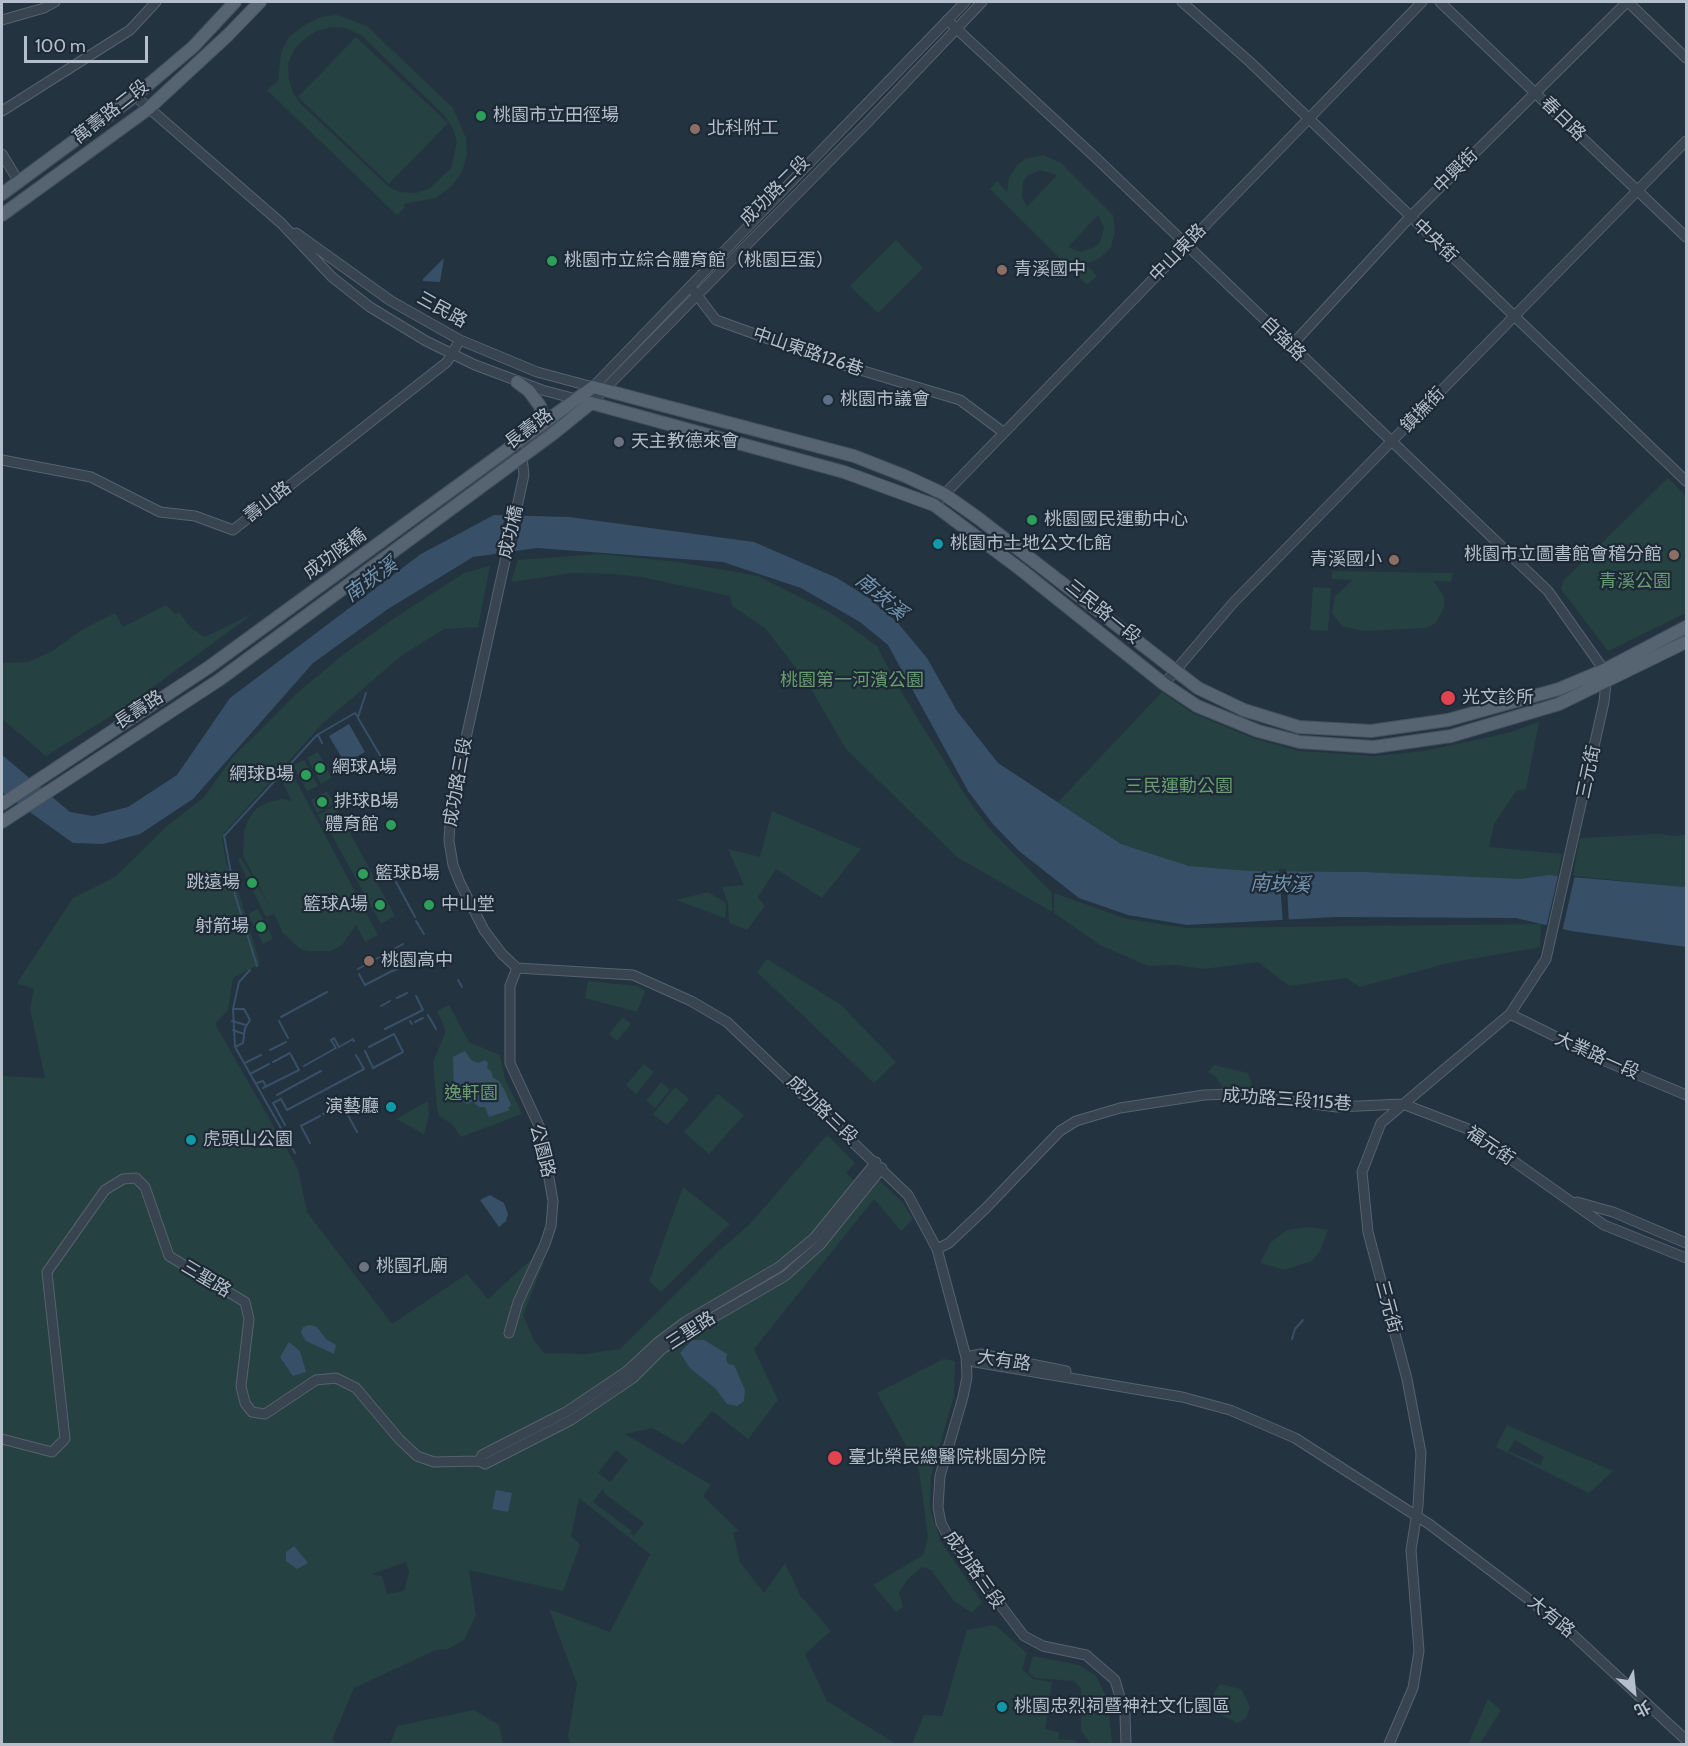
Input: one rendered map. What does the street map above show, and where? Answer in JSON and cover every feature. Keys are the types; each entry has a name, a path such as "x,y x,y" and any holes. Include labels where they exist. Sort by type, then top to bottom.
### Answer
{"main road":[{"name":"萬壽路二段","path":"2,194 135,96 193,47 235,2"},
{"name":"萬壽路二段","path":"2,215 148,109 260,2"},
{"path":"517,382 529,391 540,406 542,415 538,427"},
{"name":"成功路二段","path":"578,400 598,389"},
{"name":"三民路一段","path":"598,389 760,430 881,465 944,494 1176,672 1220,700 1253,714 1299,727 1336,731 1401,728 1448,720 1559,689 1604,670 1686,627"},
{"name":"長壽路","path":"481,468 578,400"},
{"name":"三民路一段","path":"591,403 844,472 934,505 1020,569 1164,684 1197,706 1258,731 1300,742 1374,747 1422,742 1505,722 1560,704 1686,642"},
{"name":"長壽路","path":"488,482 591,403"},
{"path":"753,447 760,430"},
{"name":"成功陸橋","path":"209,667 481,468"},
{"name":"成功陸橋","path":"219,680 488,482"},
{"name":"長壽路","path":"2,804 209,667"},
{"name":"長壽路","path":"2,822 219,680"}],"street":[{"path":"2,20 44,8 55,2"},
{"path":"2,111 130,30 156,2"},
{"name":"成功路二段","path":"591,403 598,389 663,321 690,285 870,103 965,2"},
{"name":"成功路二段","path":"663,321 696,294 879,111 982,2"},
{"name":"中央街","path":"1182,2 1250,62 1306,119 1686,481"},
{"name":"中山東路","path":"934,505 1422,2"},
{"name":"春日路","path":"1440,2 1686,237"},
{"path":"1628,2 1686,58"},
{"name":"中興街","path":"1291,346 1410,217 1628,2"},
{"name":"自強路","path":"947,20 1548,591 1604,670"},
{"path":"903,67 913,75"},
{"name":"三民路","path":"135,96 281,224 351,294 405,330 452,355 517,382 591,403"},
{"path":"870,103 879,111"},
{"name":"鎮撫街","path":"1164,684 1233,603 1686,141"},
{"path":"2,154 19,182"},
{"name":"三民路","path":"281,224 392,301 460,340 537,372 598,389"},
{"name":"中山東路126巷","path":"690,285 716,320 827,360 960,400 1003,432"},
{"name":"壽山路","path":"2,459 91,477 160,512 195,516 233,530 447,362 460,340"},
{"path":"513,444 522,457"},
{"name":"成功橋","path":"503,569 524,475 522,457"},
{"name":"成功路三段","path":"503,569 463,747 448,833 453,865 484,930 502,954 517,968 633,975 691,1001 727,1022 908,1195 938,1249 966,1357 966,1383 940,1476 938,1507 941,1523 948,1536 1024,1636 1043,1646 1086,1654 1115,1680 1125,1714 1126,1744"},
{"name":"三元街","path":"1389,1744 1413,1688 1419,1651 1411,1555 1417,1516 1421,1453 1407,1379 1368,1232 1362,1179 1382,1124 1510,1014 1546,959 1590,772 1606,683 1604,670"},
{"name":"公園路","path":"509,1333 518,1302 551,1226 553,1201 540,1128 510,1063 510,986 517,968"},
{"name":"大業路一段","path":"1510,1014 1605,1061 1686,1095"},
{"name":"成功路三段115巷","path":"938,1249 949,1243 979,1215 1060,1131 1076,1121 1099,1112 1204,1095 1231,1094 1338,1107 1403,1104"},
{"name":"福元街","path":"1403,1104 1468,1129 1604,1225 1686,1258"},
{"name":"三聖路","path":"2,1439 52,1452 59,1449 65,1439 47,1272 105,1190 123,1179 136,1178 150,1198 169,1256 245,1302 249,1319 241,1386 245,1403 252,1412 266,1414 316,1380 336,1377 356,1388 399,1439 417,1456 434,1462 479,1461 482,1455 566,1412 627,1371 657,1343 685,1323 779,1267 814,1238 879,1165"},
{"name":"福元街","path":"1569,1201 1613,1212 1686,1243"},
{"name":"大有路","path":"966,1357 981,1354 1184,1393 1232,1405 1298,1434 1363,1481 1417,1516 1571,1633 1686,1740"}],"green space":[{"path":"337,15 367,26 453,108 466,138 467,155 462,172 451,187 435,198 404,204 405,207 397,215 267,90 278,81 281,53 288,38 303,26 321,17","holes":["332,27 346,28 361,35 444,115 453,129 457,142 451,168 430,188 416,193 400,192 389,187 300,103 293,93 288,64 294,50 304,39 317,31"]},
{"path":"356,37 448,123 389,184 298,97"},
{"path":"1043,155 1061,163 1113,215 1115,232 1111,247 1100,258 1085,264 1097,276 1087,285 990,189 997,181 1007,192 1009,178 1017,165 1025,159","holes":["1040,170 1057,175 1027,207 1022,197 1023,182 1027,176","1098,215 1104,228 1100,242 1095,247 1081,252 1068,247"]},
{"path":"896,240 923,268 878,313 850,286"},
{"name":"青溪公園","path":"1668,478 1686,496 1686,613 1608,651 1561,589 1563,581"},
{"name":"桃園第一河濱公園","path":"600,554 678,562 758,576 831,613 877,646 897,685 964,793 988,827 1052,893 1052,912 957,857 846,749 807,682 765,628 732,606 730,596 642,577 611,574 572,573 511,582 518,560"},
{"name":"虎頭山公園","path":"490,566 478,627 444,629 401,656 323,723 225,832 222,838 226,862 239,893 260,964 233,978 228,1010 215,1024 298,1169 307,1212 392,1324 467,1274 488,1299 534,1257 544,1262 523,1315 534,1340 544,1353 585,1354 620,1349 721,1249 749,1225 827,1135 855,1163 846,1173 865,1190 878,1179 903,1203 913,1219 901,1231 874,1199 754,1349 778,1400 748,1439 712,1411 683,1445 652,1428 625,1434 711,1485 703,1496 739,1531 733,1533 740,1562 764,1593 785,1563 800,1595 831,1631 805,1654 827,1701 896,1744 570,1744 568,1736 577,1684 549,1609 610,1632 650,1554 579,1498 571,1536 580,1545 563,1591 469,1570 476,1615 464,1640 448,1649 436,1650 354,1688 332,1740 338,1744 2,1744 2,1076 45,1078 30,1009 34,989 17,983 73,898 115,877 167,826 204,797 232,758 296,694 344,654 464,573","holes":["616,1450 628,1460 610,1482 598,1473","603,1489 605,1494 644,1523 634,1536 630,1533 632,1531 593,1502","406,1562 409,1572 404,1591 387,1594 382,1576 372,1574"]},
{"path":"1332,571 1453,573 1451,582 1434,581 1444,597 1444,607 1436,623 1426,628 1362,631 1342,626 1332,613 1335,596 1353,580 1332,579"},
{"path":"1313,587 1331,588 1328,631 1310,630"},
{"path":"166,605 175,614 179,612 191,628 205,637 254,613 127,706 46,756 2,719 2,663 28,662 51,652 83,629 115,613 123,627"},
{"name":"三民運動公園","path":"1162,692 1192,713 1255,739 1299,751 1375,756 1424,751 1508,733 1539,722 1526,789 1516,791 1494,824 1489,847 1562,854 1558,875 1520,879 1364,872 1251,871 1189,866 1121,844 1058,802"},
{"name":"網球A場","path":"318,752 332,778 321,784 307,758"},
{"name":"網球B場","path":"304,760 318,786 307,791 293,765"},
{"path":"291,771 378,935 365,942 356,925 342,945 330,951 307,951 299,948 283,933 274,914 266,917 238,860 241,858 269,905 243,856 244,831 249,818 257,808 282,799 292,801 280,777"},
{"name":"排球B場","path":"327,791 334,804 317,813 311,800"},
{"path":"335,806 342,820 326,829 318,815"},
{"path":"772,811 861,849 822,898 776,869 758,897 765,906 747,930 729,923 728,903 722,887 744,885 728,849 760,857"},
{"path":"344,822 395,916 381,924 329,830"},
{"path":"1658,834 1676,836 1686,834 1686,887 1573,876 1580,838"},
{"path":"708,892 726,903 725,918 676,900"},
{"path":"1054,893 1127,919 1187,928 1541,924 1540,947 1448,963 1360,987 1346,978 1289,986 1258,962 1204,969 1175,965 1148,966 1100,945 1054,913"},
{"name":"射箭場","path":"258,909 273,939 263,944 248,914"},
{"path":"767,959 840,1004 896,1062 874,1083 757,972"},
{"path":"588,981 637,986 645,991 637,1012 585,998"},
{"name":"逸軒園","path":"449,1005 469,1042 500,1055 505,1079 522,1114 461,1137 452,1124 439,1116 437,1109 433,1062 445,1033 437,1011"},
{"path":"623,1017 631,1024 617,1041 609,1034"},
{"path":"644,1064 654,1072 636,1094 626,1085"},
{"path":"1214,1065 1248,1073 1254,1091 1224,1090 1215,1076 1208,1072"},
{"path":"661,1082 670,1090 655,1108 646,1101"},
{"path":"675,1087 689,1099 667,1125 653,1114"},
{"path":"718,1094 744,1115 709,1154 684,1132"},
{"path":"428,1101 429,1116 424,1134 396,1119"},
{"path":"683,1187 730,1224 661,1292 649,1281"},
{"path":"1309,1227 1328,1230 1320,1251 1312,1261 1284,1270 1260,1263 1271,1242 1287,1230"},
{"path":"943,1359 955,1361 954,1396 931,1476 930,1508 940,1540 982,1602 972,1613 954,1601 931,1570 922,1567 907,1580 899,1593 903,1607 896,1612 873,1585 923,1555 928,1537 919,1470 877,1393"},
{"path":"1507,1425 1613,1471 1589,1493 1496,1447","holes":["1515,1440 1544,1457 1540,1465 1508,1451"]},
{"path":"995,1625 1027,1653 1022,1669 1033,1679 1052,1682 1045,1729 1059,1732 1058,1739 1075,1740 1078,1744 912,1744 924,1715 942,1716 967,1630"},
{"path":"1033,1656 1079,1665 1096,1676 1108,1700 1112,1744 1091,1744 1081,1731 1081,1688 1074,1681 1035,1678 1028,1673"},
{"path":"1220,1684 1241,1689 1250,1707 1246,1718 1238,1723 1221,1715 1215,1706 1214,1693"},
{"path":"1488,1699 1501,1710 1480,1744 1468,1744"},
{"path":"474,1710 499,1725 503,1744 390,1744 397,1726"}],"water":[{"path":"444,258 440,282 423,281 423,279"},
{"name":"南崁溪","path":"494,515 569,517 754,542 837,578 869,598 897,622 927,658 957,711 998,763 1121,844 1189,866 1251,871 1364,872 1520,879 1549,875 1686,887 1686,947 1571,931 1516,918 1335,917 1187,925 1128,915 1079,898 1019,851 992,823 968,791 888,645 860,622 801,588 723,562 537,548 473,557 388,609 313,663 193,799 140,834 103,844 73,843 2,792 2,755 70,812 93,816 128,807 177,775 230,698 421,554"},
{"path":"349,724 365,752 345,763 329,736"},
{"path":"465,1051 471,1060 478,1063 485,1060 488,1063 487,1068 491,1071 493,1078 499,1081 505,1091 511,1105 508,1108 510,1110 489,1117 485,1107 479,1107 473,1102 467,1104 454,1096 453,1057"},
{"path":"490,1195 504,1203 508,1214 506,1221 499,1227 480,1200"},
{"path":"310,1325 317,1327 326,1339 336,1345 334,1354 306,1341 301,1333 303,1327"},
{"path":"692,1340 704,1340 727,1354 728,1364 734,1365 745,1390 744,1401 737,1406 727,1404 716,1389 690,1368 680,1353"},
{"path":"289,1342 300,1351 306,1372 293,1376 280,1357"},
{"path":"496,1490 512,1493 508,1512 492,1509"},
{"path":"294,1546 308,1563 297,1569 286,1561 286,1552"}],"pier":[{"path":"506,513 524,513 514,554 495,557"},
{"path":"1279,869 1286,869 1289,924 1283,924"},
{"path":"1575,875 1562,932 1546,928 1558,876"}],"waterway":[{"path":"257,966 235,895 224,836 317,735 355,713 358,717 366,693"},
{"path":"358,718 384,762"},
{"path":"318,735 322,743"},
{"path":"396,882 415,917"},
{"path":"416,921 424,934"},
{"path":"358,969 403,944"},
{"path":"393,971 415,959"},
{"path":"250,970 239,982 233,1009 235,1047 295,1153"},
{"path":"359,974 365,985 392,971"},
{"path":"458,980 462,987"},
{"path":"281,1017 327,992"},
{"path":"397,998 407,993"},
{"path":"385,1029 423,1010 416,996"},
{"path":"381,1006 390,1001"},
{"path":"233,1009 244,1009 250,1020 245,1028 243,1043 235,1047"},
{"path":"428,1015 436,1029"},
{"path":"415,1022 423,1018"},
{"path":"232,1021 246,1025"},
{"path":"279,1021 288,1038"},
{"path":"233,1030 244,1034"},
{"path":"365,1051 373,1068 403,1052 394,1034 369,1047"},
{"path":"304,1066 336,1048 331,1040 334,1038 339,1047 353,1039 354,1041"},
{"path":"270,1050 286,1042"},
{"path":"273,1062 290,1053"},
{"path":"245,1063 261,1055"},
{"path":"263,1088 299,1070 291,1055"},
{"path":"285,1125 273,1103 281,1099 287,1110 364,1069 356,1055"},
{"path":"250,1074 269,1064"},
{"path":"277,1095 321,1071"},
{"path":"257,1083 263,1081 266,1086"},
{"path":"323,1114 342,1104 357,1132"},
{"path":"310,1143 301,1126 320,1116"},
{"path":"1292,1339 1295,1329 1303,1320"}],"place":[{"name":"桃園市立田徑場","path":"481,116"},
{"name":"北科附工","path":"695,129"},
{"name":"桃園市立綜合體育館（桃園巨蛋）","path":"552,261"},
{"name":"青溪國中","path":"1002,270"},
{"name":"桃園市議會","path":"828,400"},
{"name":"天主教德來會","path":"619,442"},
{"name":"桃園國民運動中心","path":"1032,520"},
{"name":"桃園市土地公文化館","path":"938,544"},
{"name":"桃園市立圖書館會稽分館","path":"1674,555"},
{"name":"青溪國小","path":"1394,560"},
{"name":"光文診所","path":"1448,698"},
{"name":"網球A場","path":"320,768"},
{"name":"網球B場","path":"306,775"},
{"name":"排球B場","path":"322,802"},
{"name":"體育館","path":"391,825"},
{"name":"籃球B場","path":"363,874"},
{"name":"跳遠場","path":"252,883"},
{"name":"籃球A場","path":"380,905"},
{"name":"中山堂","path":"429,905"},
{"name":"射箭場","path":"261,927"},
{"name":"桃園高中","path":"369,961"},
{"name":"演藝廳","path":"391,1107"},
{"name":"虎頭山公園","path":"191,1140"},
{"name":"桃園孔廟","path":"364,1267"},
{"name":"臺北榮民總醫院桃園分院","path":"835,1458"},
{"name":"桃園忠烈祠暨神社文化園區","path":"1002,1707"}]}
